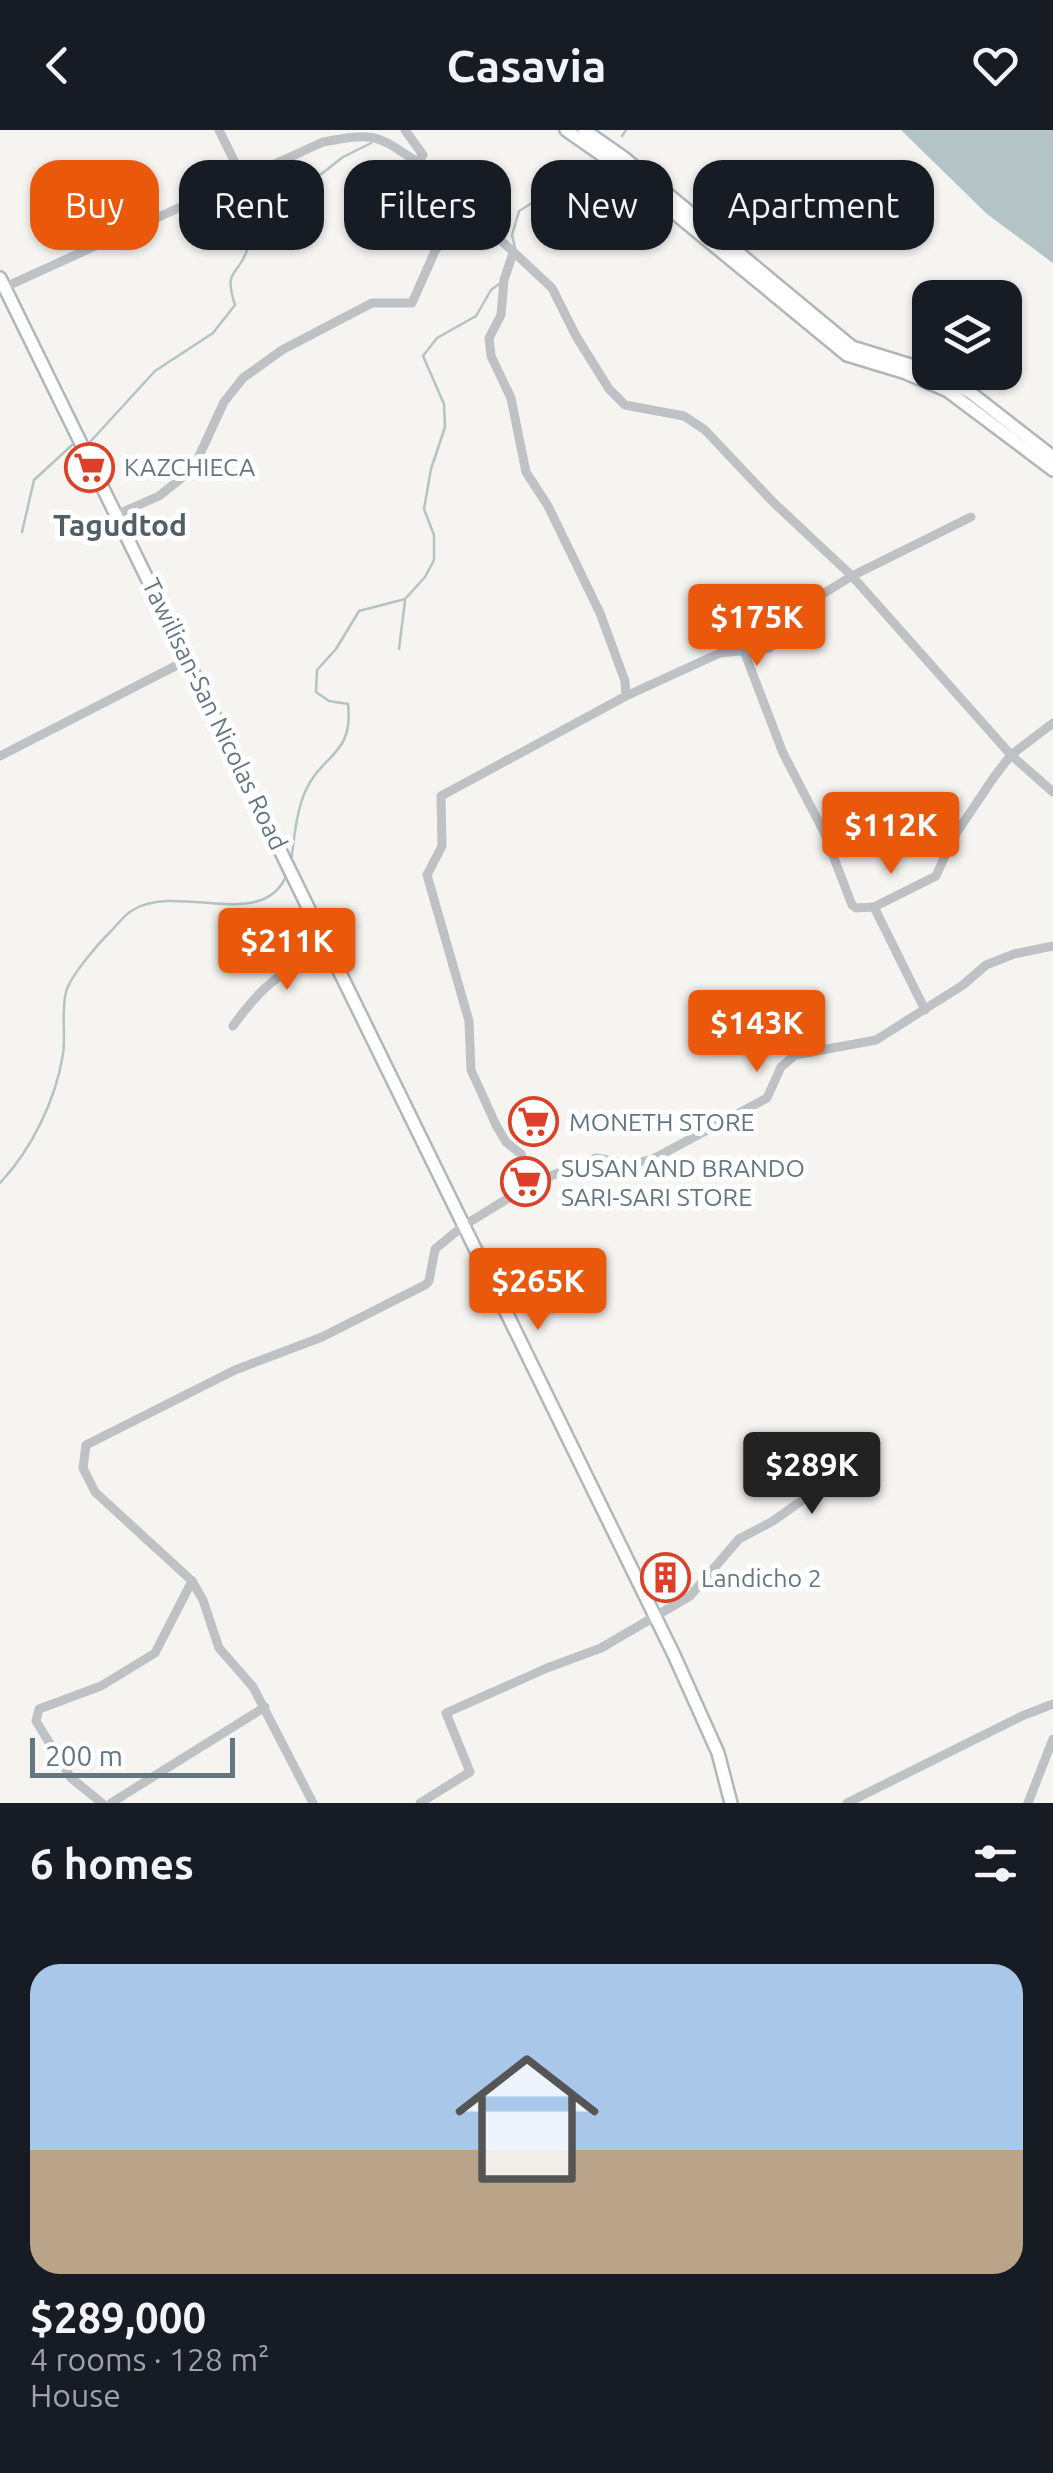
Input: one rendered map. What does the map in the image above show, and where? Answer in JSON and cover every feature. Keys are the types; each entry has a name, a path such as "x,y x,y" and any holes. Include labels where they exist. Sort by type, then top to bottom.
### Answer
{"main road":[{"path":"566,130 605,150 852,347 912,366"},
{"path":"584,130 837,349 858,361 903,372 948,391 1053,470"},
{"name":"Tawilisan-San Nicolas Road","path":"2,285 296,877 654,1617 718,1752 731,1803"},
{"path":"965,390 1053,457"}],"street":[{"path":"220,130 234,160"},
{"path":"318,130 323,142"},
{"path":"404,130 422,155 418,160"},
{"path":"283,160 323,142 366,134 414,160"},
{"path":"2,285 179,206"},
{"path":"118,514 159,496 192,469 224,402 242,378 282,350 372,303 412,303 436,250"},
{"path":"510,250 552,288 609,390 625,405 684,416 705,430 773,502 852,576 1011,755 1053,792"},
{"path":"513,253 504,280 501,314 489,338 491,356 511,398 526,472 548,506 600,613 625,680 626,696"},
{"path":"533,1183 521,1154 506,1142 496,1125 471,1070 470,1021 427,875 442,846 441,796 626,696 720,653 769,648 794,631 814,600 852,576 970,517"},
{"path":"744,651 783,753 824,832 856,908 874,907 936,876 953,838 1011,755 1053,723"},
{"path":"0,756 188,659"},
{"path":"874,907 925,1010"},
{"path":"233,1026 272,979 328,946"},
{"path":"313,1803 253,1686 219,1648 192,1580 95,1492 83,1468 86,1445 235,1370 322,1336 425,1285 435,1249 533,1183 596,1158 633,1164 653,1159 767,1098 781,1067 795,1056 876,1040 964,985 986,965 1053,946"},
{"path":"420,1803 470,1772 446,1713 601,1648 690,1596 739,1539 773,1521 828,1482"},
{"path":"102,1803 71,1778 36,1720 39,1709 100,1686 154,1653 192,1580"},
{"path":"847,1803 1053,1704"},
{"path":"111,1803 265,1707"},
{"path":"1028,1803 1053,1739"}],"shaded area":[{"path":"901,130 1053,130 1053,263 987,214"}],"waterway":[{"path":"622,136 626,130"},
{"path":"90,442 155,371 213,333 235,305 231,278 247,250 250,215 371,143"},
{"path":"515,248 512,235 519,211 531,204"},
{"path":"291,862 305,792 341,745 349,721 348,704 329,701 316,692 317,670 336,649 359,611 405,599 434,560 434,535 424,509 431,469 445,427 444,404 423,356 437,338 476,316 499,284"},
{"path":"22,532 34,480 72,445"},
{"path":"399,649 405,601"},
{"path":"0,1183 32,1139 55,1088 63,1054 64,1007 69,985 106,936 130,912 152,903 260,901 276,891 287,874"}],"place":[{"name":"KAZCHIECA","path":"89,467"},
{"name":"MONETH STORE","path":"534,1122"},
{"name":"SUSAN AND BRANDO SARI-SARI STORE","path":"526,1182"},
{"name":"Landicho 2","path":"666,1578"}],"district":[{"name":"Tagudtod","path":"120,525"}]}
